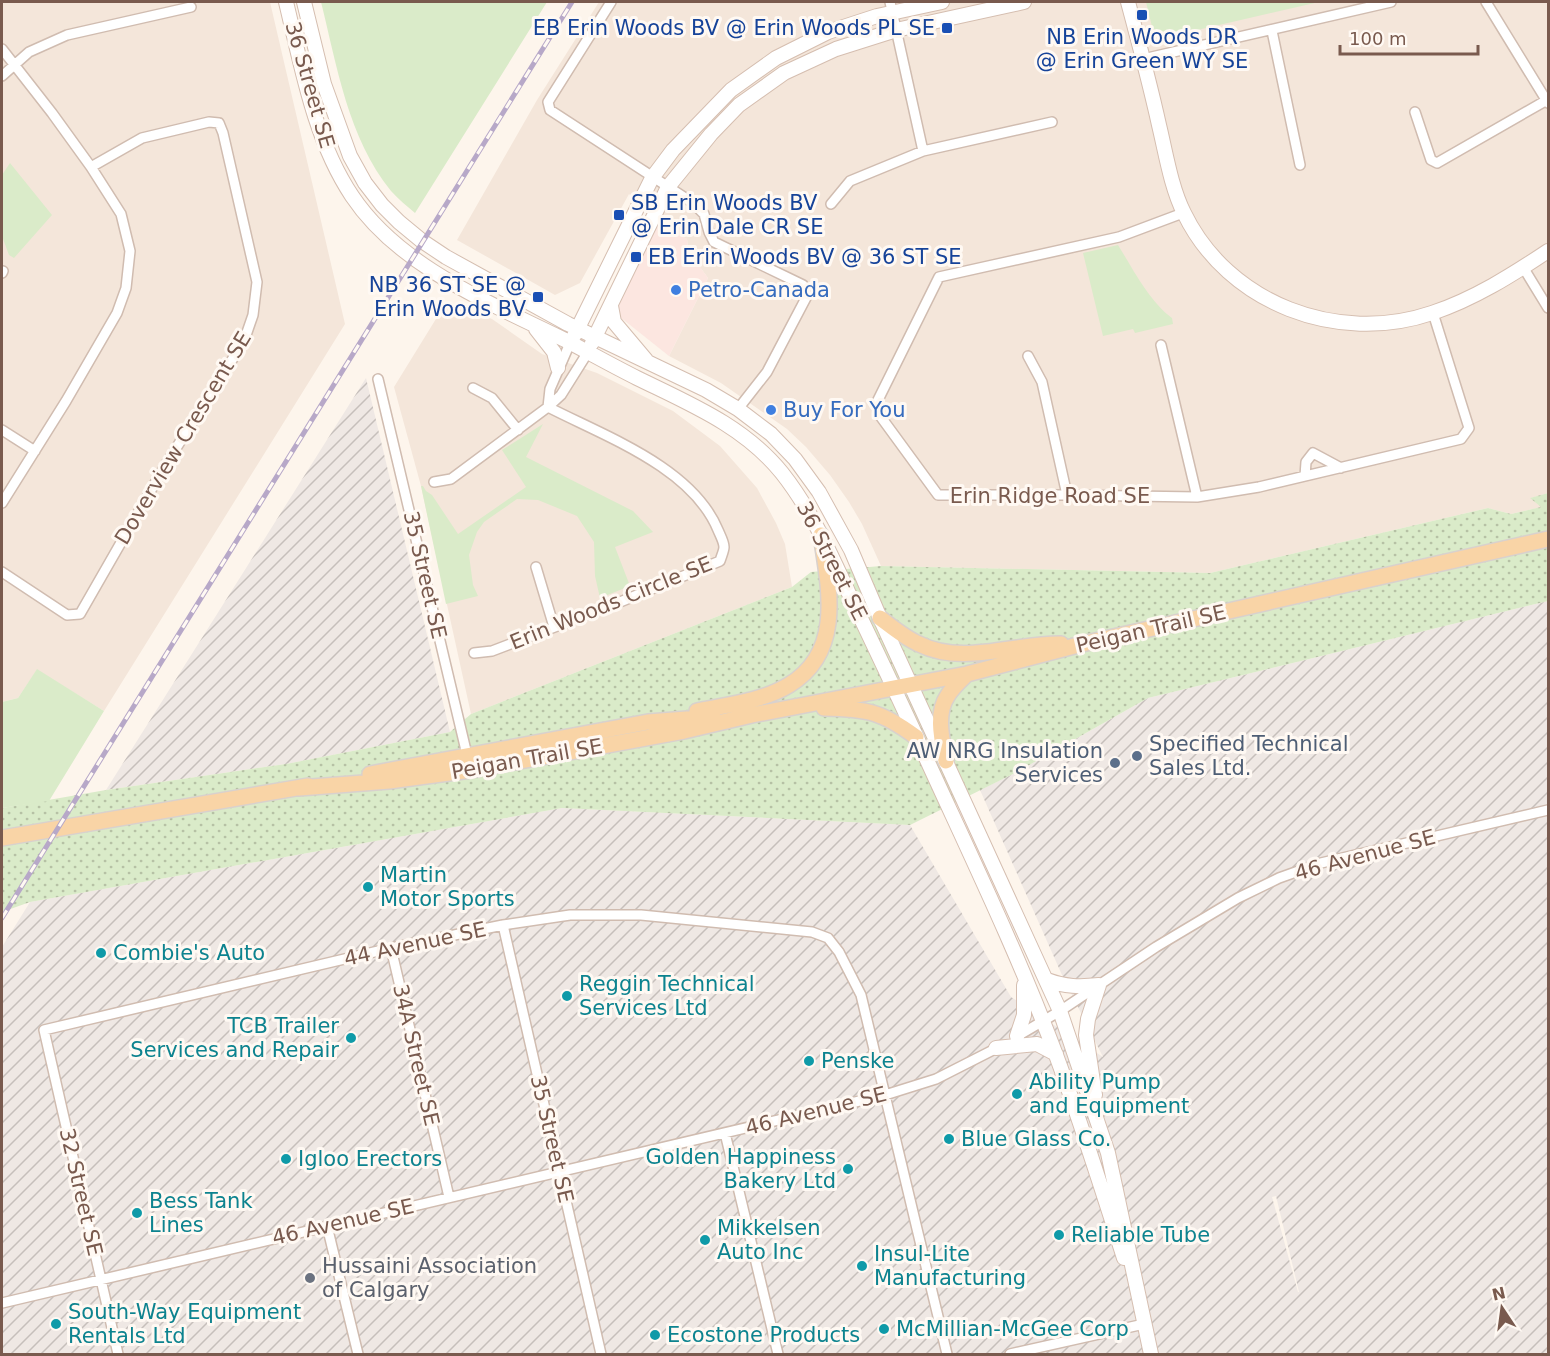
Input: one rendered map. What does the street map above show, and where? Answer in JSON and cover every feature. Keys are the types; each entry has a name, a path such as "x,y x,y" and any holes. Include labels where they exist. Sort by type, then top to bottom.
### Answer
{"main road":[{"path":"648,722 760,697 789,686 806,672 819,654 828,630 829,597 821,535"},
{"name":"Peigan Trail SE","path":"299,788 471,770 684,731 752,715 967,674 1082,644 1548,539"},
{"path":"880,618 919,645 951,653 975,653 1045,644 1082,644"},
{"path":"946,760 940,729 942,707 948,694 967,674"},
{"path":"794,707 848,709 882,714 916,737"},
{"name":"Peigan Trail SE","path":"2,838 299,788 467,754 648,722 752,715"}],"street":[{"name":"36 Street SE","path":"286,2 318,127 346,185 364,213 412,258 535,327 728,424 760,449 804,503 894,689 987,891 1056,1054 1144,1323"},
{"name":"36 Street SE","path":"304,2 324,84 355,165 365,183 399,222 438,252 596,338 706,390 738,409 771,434 795,459 819,492 852,550 880,618 1060,1011 1108,1153 1151,1354"},
{"path":"611,2 548,102 550,110 652,178 693,202 704,214 714,242 803,285 807,296 767,372 738,409"},
{"path":"548,407 550,389 558,368 652,178 674,150 731,90 776,58 828,32 891,7 942,2"},
{"path":"434,482 451,479 548,407 561,394 596,338 668,187 711,134 739,105 784,73 836,49 896,30 1024,2"},
{"path":"1128,2 1169,169 1183,213 1202,243 1221,266 1276,305 1304,315 1341,323 1379,324 1433,313 1467,300 1548,251"},
{"path":"1143,59 1391,2"},
{"path":"1415,112 1431,160 1437,163 1548,101 1486,2"},
{"path":"2,76 28,52 67,35 191,7"},
{"path":"891,7 923,151"},
{"path":"1272,31 1300,165"},
{"path":"2,49 91,166 121,214 130,251 126,288 117,313 2,503"},
{"name":"Doverview Crescent SE","path":"2,572 67,615 80,614 166,464 244,341 253,315 257,282 219,123 208,122 142,138 91,166"},
{"path":"831,204 850,181 923,151 1052,122"},
{"name":"Erin Ridge Road SE","path":"1183,213 1119,237 939,277 877,402 878,413 938,495 1197,497 1259,487 1461,439 1469,428 1433,313"},
{"path":"1523,267 1548,308"},
{"path":"611,306 614,322 650,363"},
{"path":"535,327 554,352 558,368"},
{"path":"1161,345 1197,497"},
{"path":"1028,356 1042,382 1067,495"},
{"name":"35 Street SE","path":"378,379 471,770"},
{"path":"473,388 492,398 518,430"},
{"name":"Erin Woods Circle SE","path":"474,653 492,651 720,561 724,547 714,522 699,501 680,481 650,459 548,407"},
{"path":"2,430 35,451"},
{"path":"1305,476 1306,462 1313,453 1341,468"},
{"path":"536,567 554,627"},
{"name":"46 Avenue SE","path":"2,1302 885,1095 936,1079 1042,1022 1156,947 1238,898 1279,878 1321,863 1548,810"},
{"name":"44 Avenue SE","path":"44,1029 391,948 503,925 570,915 641,915 812,932 828,938 839,952 861,995 885,1095"},
{"name":"35 Street SE","path":"503,925 601,1354"},
{"name":"34A Street SE","path":"391,948 449,1197"},
{"path":"1017,1036 1024,1015 1024,977"},
{"path":"1047,980 1063,986 1100,985 1088,1019 1086,1035 1097,1120"},
{"name":"32 Street SE","path":"44,1029 118,1354"},
{"path":"996,1048 1037,1044 1056,1054"},
{"path":"885,1095 947,1354"},
{"path":"725,1133 778,1354"},
{"path":"327,1226 358,1354"},
{"path":"1010,1354 1144,1323"}],"shaded area":[{"path":"2,2 270,2 345,324 104,711 37,670 18,698 2,702"},
{"path":"599,2 1548,2 1548,493 1531,498 1542,507 1511,514 1488,508 1210,573 881,566 849,502 806,447 787,429 721,383 669,356 708,278 689,252 687,239 658,224 629,194 580,283 555,295 457,240 537,100"},
{"path":"658,224 687,239 689,252 708,278 669,356 615,313"},
{"path":"447,301 492,319 542,354 597,373 673,411 720,446 757,488 776,523 785,544 792,587 471,714 421,486 394,387"},
{"path":"366,378 450,732 286,764 106,790"},
{"path":"1548,601 1548,1354 2,1354 2,947 30,902 562,808 910,825 1011,997 1103,1057 1062,975 980,790 1015,773 1148,698","holes":["1276,1196 1298,1292 1272,1197"]}],"green space":[{"path":"321,2 547,2 415,213 391,191 364,148 346,101"},
{"path":"1146,2 1319,2 1163,38 1154,35"},
{"path":"10,163 52,215 14,258 9,255 2,236 2,175"},
{"path":"1118,245 1156,303 1172,318 1173,324 1135,333 1133,329 1103,336 1083,253"},
{"path":"543,424 526,457 633,511 653,532 615,547 630,586 600,598 595,576 594,542 577,516 538,500 517,499 484,522 477,532 469,555 473,585 478,596 446,604 421,486 432,495 458,534 526,487 502,450"},
{"path":"1548,493 1548,601 1148,698 1015,773 910,825 562,808 30,902 2,912 2,808 106,790 286,764 450,732 471,714 792,587 811,572 881,566 1210,573 1488,508 1511,514 1541,507 1530,498"},
{"path":"37,669 104,711 49,801 2,808 2,702 18,698"}],"railway":[{"path":"2,918 572,2"}],"place":[{"name":"NB Erin Woods DR @ Erin Green WY SE","path":"1142,15"},
{"name":"EB Erin Woods BV @ Erin Woods PL SE","path":"947,28"},
{"name":"SB Erin Woods BV @ Erin Dale CR SE","path":"619,215"},
{"name":"EB Erin Woods BV @ 36 ST SE","path":"636,257"},
{"name":"Petro-Canada","path":"676,290"},
{"name":"NB 36 ST SE @ Erin Woods BV","path":"538,297"},
{"name":"Buy For You","path":"771,410"},
{"name":"Specified Technical Sales Ltd.","path":"1137,756"},
{"name":"AW NRG Insulation Services","path":"1115,763"},
{"name":"Martin Motor Sports","path":"368,887"},
{"name":"Combie's Auto","path":"101,953"},
{"name":"Reggin Technical Services Ltd","path":"567,996"},
{"name":"TCB Trailer Services and Repair","path":"351,1038"},
{"name":"Penske","path":"809,1061"},
{"name":"Ability Pump and Equipment","path":"1017,1094"},
{"name":"Blue Glass Co.","path":"949,1139"},
{"name":"Igloo Erectors","path":"286,1159"},
{"name":"Golden Happiness Bakery Ltd","path":"848,1169"},
{"name":"Bess Tank Lines","path":"137,1213"},
{"name":"Reliable Tube","path":"1059,1235"},
{"name":"Mikkelsen Auto Inc","path":"705,1240"},
{"name":"Insul-Lite Manufacturing","path":"862,1266"},
{"name":"Hussaini Association of Calgary","path":"310,1278"},
{"name":"South-Way Equipment Rentals Ltd","path":"56,1324"},
{"name":"McMillian-McGee Corp","path":"884,1329"},
{"name":"Ecostone Products","path":"655,1335"}]}
